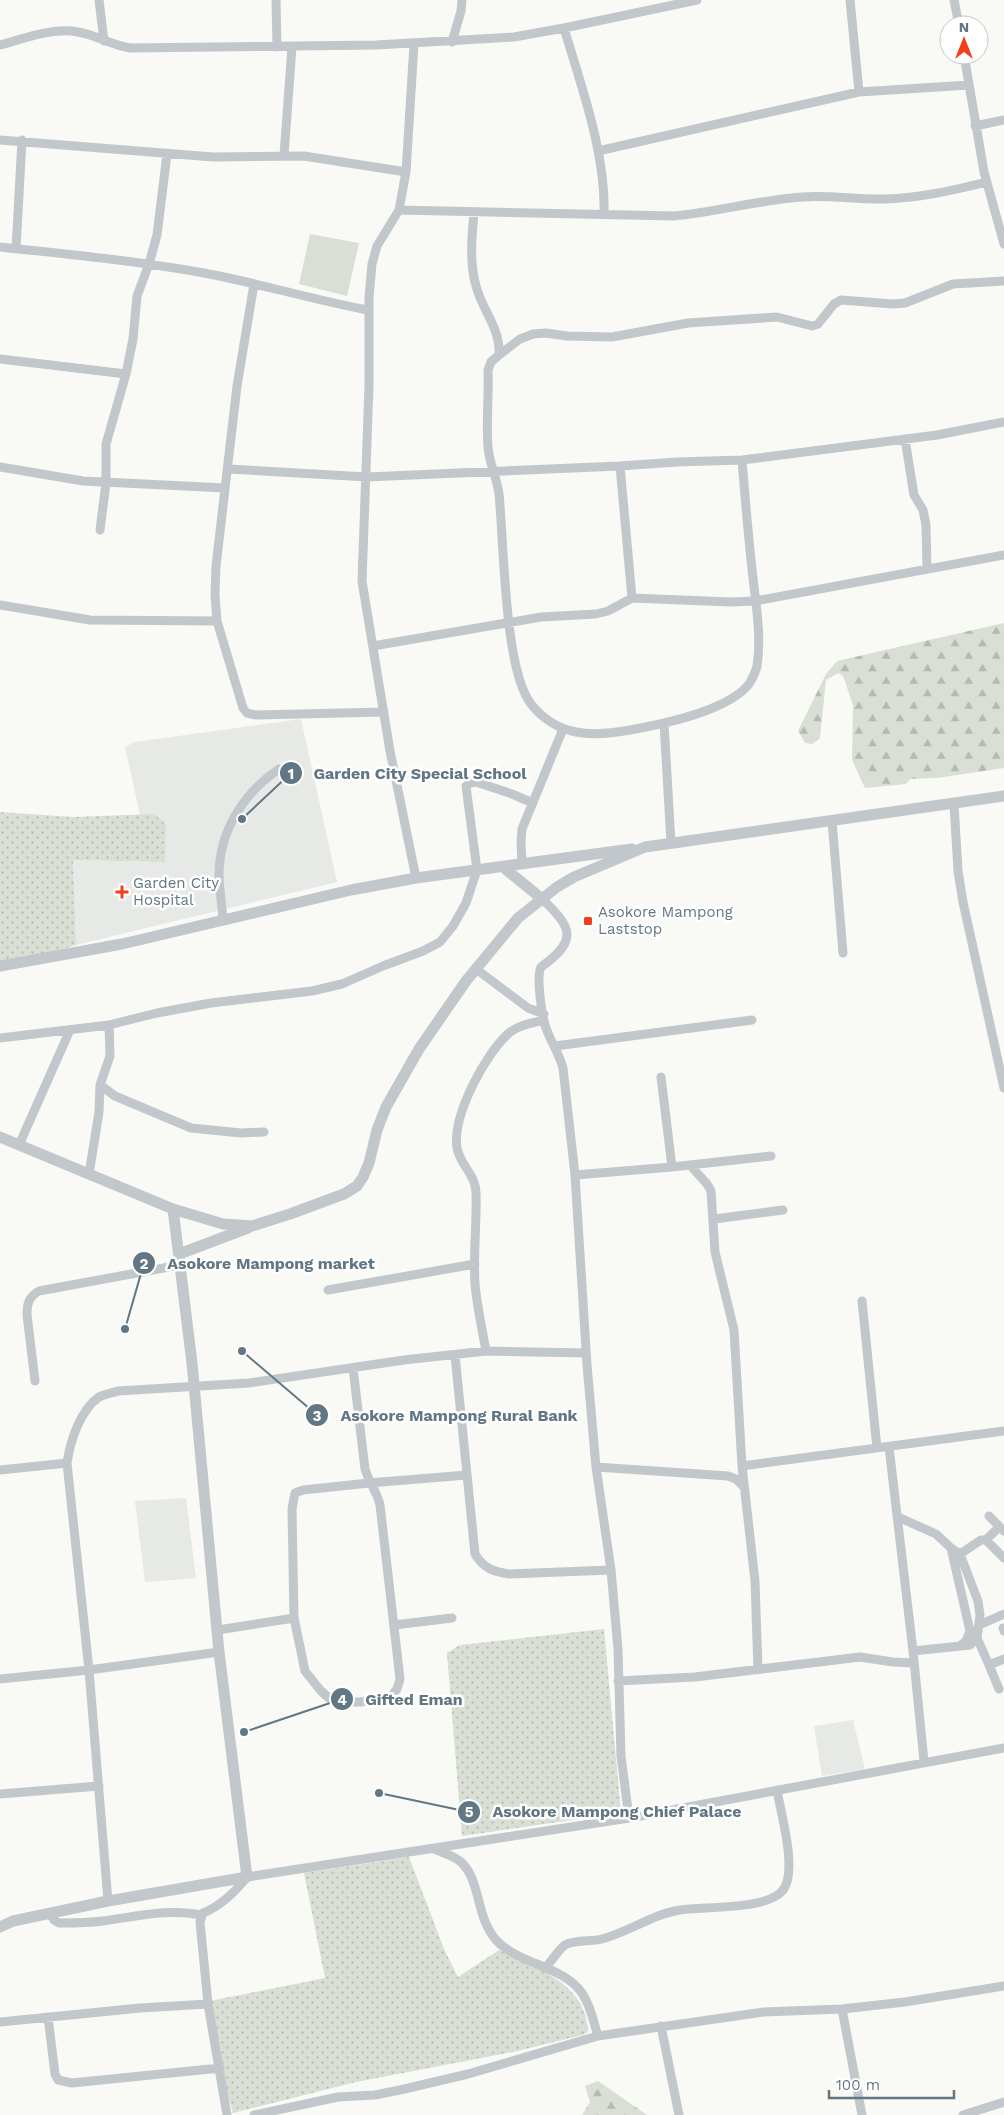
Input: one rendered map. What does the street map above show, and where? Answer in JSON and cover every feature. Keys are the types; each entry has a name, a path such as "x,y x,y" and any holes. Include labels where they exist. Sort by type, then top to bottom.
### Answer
{"street":[{"path":"99,0 104,41"},
{"path":"276,0 278,47"},
{"path":"452,42 461,11 462,0"},
{"path":"0,45 56,32 76,31 97,37 112,45 130,48 292,47 452,42 514,36 564,28 680,2 697,0"},
{"path":"850,0 859,92"},
{"path":"954,0 957,15"},
{"path":"564,28 604,178 604,214"},
{"path":"414,44 406,172 399,210 377,246 372,264 368,310 367,477 362,581 390,751 416,878"},
{"path":"284,155 292,47"},
{"path":"966,65 975,126 987,182 1004,244"},
{"path":"598,151 859,92 969,85"},
{"path":"975,126 1004,120"},
{"path":"0,140 22,140 213,157 304,156 406,172"},
{"path":"16,249 22,140"},
{"path":"100,530 106,483 106,444 126,374 133,338 137,296 149,264 156,234 167,154"},
{"path":"399,210 674,216 695,214 761,201 804,197 886,199 944,192 987,182"},
{"path":"474,212 471,258 473,274 484,309 496,330 500,342 499,355"},
{"path":"0,247 149,264 254,284 326,302 368,310"},
{"path":"742,460 758,635 757,667 749,683 736,697 699,713 664,724 614,732 585,734 563,729 550,721 530,703 518,677 510,622 499,491 488,446 488,370 491,362 520,339 533,334 612,337 688,323 777,317 812,326 818,324 834,304 841,300 848,299 879,304 899,303 953,284 1004,281"},
{"path":"254,284 244,337 216,566 216,621 243,708 247,713 256,715 384,712"},
{"path":"0,359 126,374"},
{"path":"228,469 367,477 742,460 905,439 1004,422"},
{"path":"905,439 914,495 923,510 926,525 927,569"},
{"path":"620,466 632,598"},
{"path":"0,467 106,483 225,488"},
{"path":"373,646 540,617 596,614 608,611 632,598 731,602 755,601 1004,554"},
{"path":"0,605 90,620 216,621"},
{"path":"664,724 671,843"},
{"path":"522,864 520,841 522,829 563,729"},
{"path":"223,920 219,876 228,830 238,808 250,793 262,780 279,769"},
{"path":"0,1038 109,1025 156,1013 211,1003 312,991 342,984 424,951 440,942 453,926 466,903 476,870 466,786 476,782 533,803"},
{"path":"0,966 84,952 351,890 416,878 1004,796"},
{"path":"954,804 957,862 962,894 1004,1088"},
{"path":"832,821 843,953"},
{"path":"35,1381 27,1315 27,1304 31,1296 39,1291 180,1260 252,1226 324,1202 344,1194 357,1186 369,1163 377,1130 386,1107 419,1049 476,969 518,918 541,898 574,877 646,847"},
{"path":"503,867 541,898 559,915 566,926 567,937 564,947 539,970 544,1017 563,1068 575,1175 586,1353 596,1468 611,1570 618,1648 621,1756 629,1818"},
{"path":"476,969 528,1008 544,1017"},
{"path":"486,1351 475,1284 476,1191 472,1176 461,1161 456,1140 466,1100 477,1076 497,1046 509,1033 522,1025 544,1017"},
{"path":"555,1046 752,1020"},
{"path":"89,1174 99,1112 100,1085 110,1056 109,1025"},
{"path":"19,1145 70,1030"},
{"path":"661,1077 672,1167"},
{"path":"100,1085 115,1096 191,1128 241,1133 264,1132"},
{"path":"0,1137 173,1209 223,1224 252,1226"},
{"path":"575,1175 771,1156"},
{"path":"690,1165 707,1184 710,1191 714,1219 715,1252 734,1330 742,1466 755,1581 758,1670"},
{"path":"50,1913 54,1920 59,1923 102,1921 160,1913 191,1913 201,1915 235,1891 247,1877 219,1652 195,1386 173,1209"},
{"path":"714,1219 783,1210"},
{"path":"328,1290 475,1264"},
{"path":"862,1301 876,1448"},
{"path":"108,1900 89,1670 67,1463 74,1433 98,1398 118,1391 249,1384 353,1368 486,1351 586,1353"},
{"path":"455,1354 475,1554 480,1563 488,1568 509,1574 611,1570"},
{"path":"353,1368 365,1469 369,1482 378,1496 380,1505 400,1679 397,1689 391,1697 381,1700 341,1702 329,1698 305,1671 294,1618 292,1509 295,1493 303,1490 369,1482 467,1475"},
{"path":"742,1466 1004,1431"},
{"path":"889,1447 924,1761"},
{"path":"0,1470 67,1463"},
{"path":"596,1468 728,1476 736,1479 744,1486"},
{"path":"960,1554 976,1541 986,1540 1002,1529 989,1516"},
{"path":"898,1517 936,1534 960,1554 970,1631 962,1645"},
{"path":"986,1540 1004,1558"},
{"path":"951,1548 963,1577 978,1601 980,1616 977,1638 999,1688"},
{"path":"979,1625 1004,1614"},
{"path":"218,1630 294,1618"},
{"path":"394,1625 452,1618"},
{"path":"913,1651 970,1645 977,1638"},
{"path":"0,1678 89,1670 219,1652"},
{"path":"618,1680 695,1677 860,1657 914,1663"},
{"path":"989,1665 1004,1659"},
{"path":"0,1927 13,1921 108,1900 629,1818 924,1761 1004,1748"},
{"path":"0,1794 99,1786"},
{"path":"545,1968 564,1946 576,1942 593,1941 612,1936 640,1923 680,1910 760,1902 777,1896 784,1888 789,1876 790,1864 777,1790"},
{"path":"431,1848 452,1856 463,1864 473,1883 487,1928 500,1944 577,1987 586,2000 598,2036"},
{"path":"201,1915 208,2004 227,2115"},
{"path":"254,2115 338,2097 375,2095 400,2090 468,2074 598,2036 764,2012 842,2009 905,2002 1004,1986"},
{"path":"0,2022 208,2004"},
{"path":"842,2009 862,2115"},
{"path":"48,2017 55,2074 58,2080 64,2082 94,2082 220,2068"},
{"path":"661,2026 679,2115"},
{"path":"962,2115 1004,2102"}],"shaded area":[{"path":"301,719 337,882 76,945 73,860 165,862 154,814 140,815 125,747 135,742"},
{"path":"186,1498 196,1578 145,1582 135,1501"},
{"path":"853,1720 865,1769 822,1776 814,1726"}],"green space":[{"path":"310,234 359,243 347,296 299,284"},
{"path":"1004,623 1004,768 937,778 910,779 906,784 865,788 852,760 853,705 843,676 838,673 826,680 820,738 812,744 805,743 798,731 826,674 837,661"},
{"path":"0,812 73,817 154,814 166,824 165,862 73,860 76,945 49,954 0,962"},
{"path":"604,1629 621,1813 462,1836 447,1653 460,1645"},
{"path":"409,1857 444,1949 458,1977 499,1950 543,1971 569,1989 579,2001 586,2015 588,2032 583,2035 513,2052 356,2082 233,2113 225,2084 210,2001 325,1978 304,1873"},
{"path":"598,2081 647,2115 582,2115 590,2102 585,2086"}],"place":[{"name":"Garden City Special School","path":"242,819"},
{"name":"Garden City Hospital","path":"122,892"},
{"name":"Asokore Mampong Laststop","path":"588,921"},
{"name":"Asokore Mampong market","path":"125,1329"},
{"name":"Asokore Mampong Rural Bank","path":"242,1351"},
{"name":"Gifted Eman","path":"244,1732"},
{"name":"Asokore Mampong Chief Palace","path":"379,1793"}]}
